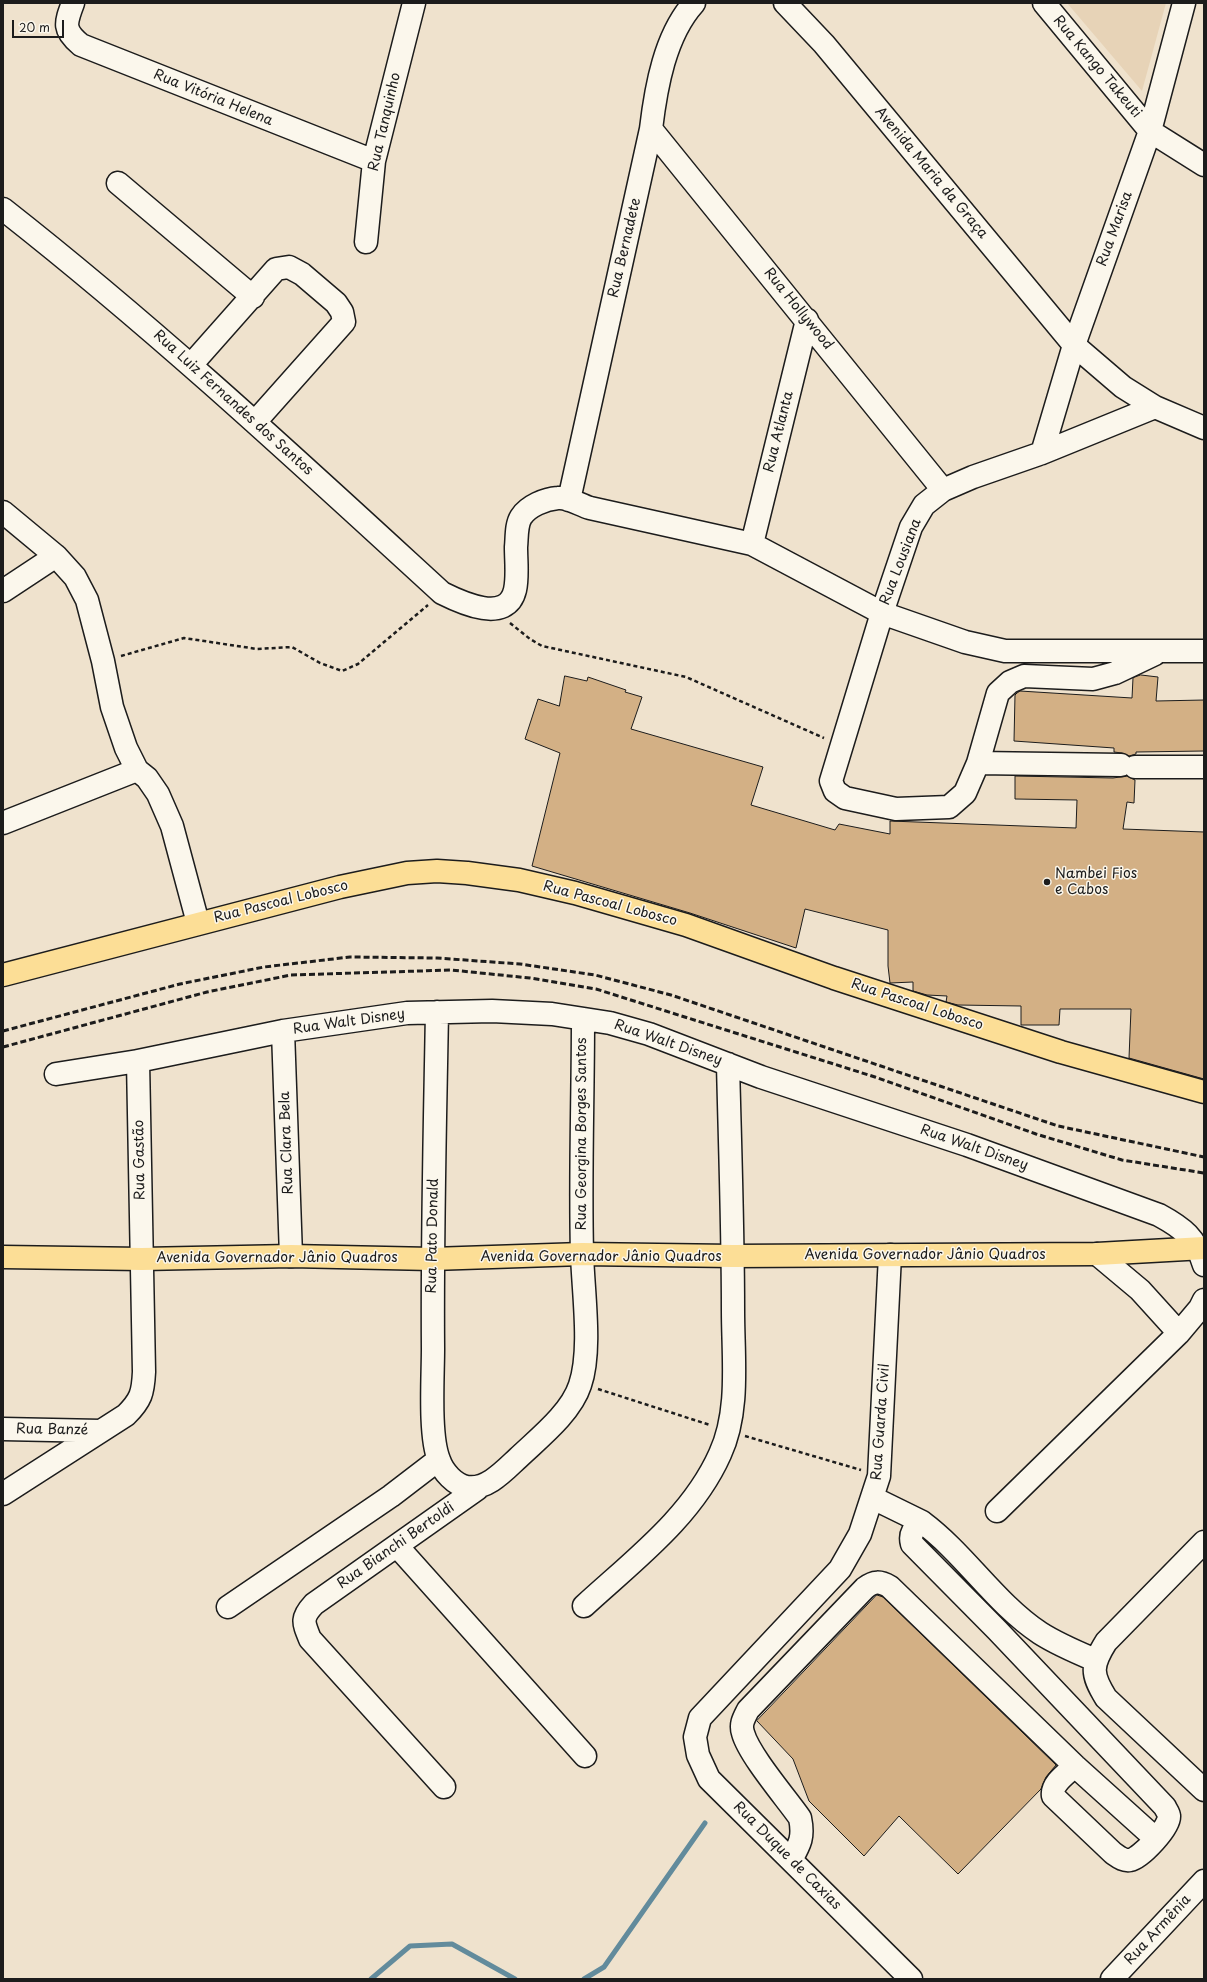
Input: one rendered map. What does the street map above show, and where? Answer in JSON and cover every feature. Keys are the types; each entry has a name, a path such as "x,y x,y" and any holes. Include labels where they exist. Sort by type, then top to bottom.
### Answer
{"main road":[{"name":"Rua Pascoal Lobosco","path":"3,975 340,887 407,873 437,871 519,880 575,893 686,925 842,980 1054,1050 1204,1092"},
{"name":"Avenida Governador Jânio Quadros","path":"3,1257 142,1259 291,1256 432,1259 582,1254 733,1256 1202,1254"}],"street":[{"name":"Rua Tanquinho","path":"366,242 374,161 414,3"},
{"name":"Rua Bernadete","path":"569,500 651,129 655,97 670,42 688,10 694,3"},
{"name":"Avenida Maria da Graça","path":"785,3 807,13 1074,345 1123,387 1155,407 1204,428"},
{"name":"Rua Kango Takeuti","path":"1044,3 1150,132 1204,165"},
{"name":"Rua Marisa","path":"1042,453 1074,345 1150,132 1184,3"},
{"name":"Rua Vitória Helena","path":"70,11 66,28 71,37 81,45 374,161"},
{"name":"Rua Hollywood","path":"651,129 943,490"},
{"path":"118,183 253,297"},
{"name":"Rua Luiz Fernandes dos Santos","path":"3,209 156,334 450,597"},
{"path":"191,365 253,297 276,269 289,267 302,274 336,304 342,312 344,322 255,422"},
{"name":"Rua Atlanta","path":"752,544 806,320"},
{"name":"Rua Lousiana","path":"1155,407 1042,453 973,477 943,490 924,505 911,527 882,613 831,781 836,791 845,798 896,809 949,807 966,793 978,763 998,694 1010,682 1024,676 1093,679 1115,673 1160,651"},
{"path":"450,597 478,607 498,609 510,602 515,590 517,534 520,518 529,508 558,498 569,500 590,508 752,544 882,613 965,642 1005,651 1204,651"},
{"path":"3,512 56,556 75,577 87,600 103,661 112,707 126,748 137,770 146,778 158,794 172,826 198,923"},
{"path":"3,591 56,556"},
{"path":"978,763 1204,767"},
{"path":"3,823 137,770"},
{"name":"Rua Walt Disney","path":"56,1074 138,1061 282,1031 407,1013 492,1011 552,1014 630,1028 728,1064 967,1145 1159,1215 1185,1232 1202,1254"},
{"name":"Rua Pato Donald","path":"437,1012 432,1259 434,1430 438,1460"},
{"name":"Rua Georgina Borges Santos","path":"477,1489 499,1476 573,1402 581,1384 585,1365 585,1315 582,1254 583,1019"},
{"name":"Rua Clara Bela","path":"282,1031 291,1256"},
{"name":"Rua Gastão","path":"3,1494 126,1415 137,1404 143,1393 138,1061"},
{"path":"584,1606 678,1519 708,1478 720,1454 728,1431 734,1391 733,1256 728,1064"},
{"path":"1097,1254 1140,1290 1179,1332"},
{"name":"Rua Guarda Civil","path":"700,1718 840,1569 860,1534 879,1476 890,1255"},
{"path":"998,1511 1179,1332 1200,1308 1204,1300"},
{"name":"Rua Banzé","path":"3,1429 101,1431"},
{"path":"228,1607 391,1496 438,1460 449,1477 462,1486 477,1489"},
{"name":"Rua Bianchi Bertoldi","path":"444,1787 310,1639 304,1622 306,1612 314,1604 477,1489"},
{"path":"873,1498 922,1522 956,1552 1013,1610 1040,1633 1065,1647 1101,1651"},
{"path":"922,1522 912,1531 910,1538 912,1544 997,1630 1165,1807 1169,1814 1168,1821 1156,1839 1135,1858 1122,1859 1113,1853 1053,1796 1052,1790 1075,1766"},
{"path":"1204,1542 1101,1651 1095,1672 1098,1686 1106,1698 1204,1790"},
{"path":"397,1546 585,1756"},
{"path":"791,1860 799,1846 803,1831 800,1818 752,1752 743,1734 742,1722 748,1710 865,1588 873,1582 883,1583 890,1587 1075,1766 1156,1839"},
{"path":"997,1630 1013,1610"},
{"name":"Rua Duque de Caxias","path":"700,1718 695,1736 698,1754 710,1779 911,1979"},
{"name":"Rua Armênia","path":"1112,1979 1204,1881"}],"path":[{"path":"103,661 184,638 256,649 292,647 320,663 342,671 358,664 450,597"},
{"path":"498,609 514,627 542,646 686,677 842,746"}],"shaded area":[{"path":"1067,3 1166,3 1142,91"}],"building":[{"path":"1141,675 1158,677 1156,701 1204,700 1204,751 1136,752 1136,754 1129,756 1114,752 1114,748 1014,741 1015,695 1020,691 1132,698 1133,678"},
{"path":"565,676 587,681 588,677 626,690 625,692 642,697 631,729 763,767 751,805 835,830 839,824 890,834 890,821 1076,828 1077,800 1015,799 1015,776 1113,778 1127,776 1135,780 1134,803 1127,802 1123,829 1204,832 1204,1079 1129,1058 1131,1009 1060,1009 1059,1025 1021,1025 1021,1006 958,1005 946,1002 947,996 927,995 913,991 913,982 890,983 888,966 888,930 805,909 796,948 690,913 532,866 560,753 525,739 538,699 559,706"},
{"path":"877,1595 883,1597 1056,1765 1046,1777 1041,1789 958,1874 899,1816 864,1856 809,1801 793,1759 757,1721"}],"waterway":[{"path":"584,1979 604,1967 705,1823"},
{"path":"371,1979 410,1946 452,1944 515,1979"}],"railway":[{"path":"3,1031 180,984 264,967 350,957 437,958 520,964 595,975 671,995 1058,1126 1204,1157"},
{"path":"3,1047 207,992 291,975 451,970 530,978 596,989 875,1077 1036,1134 1122,1160 1204,1173"}],"place":[{"name":"Nambei Fios e Cabos","path":"1047,882"}]}
